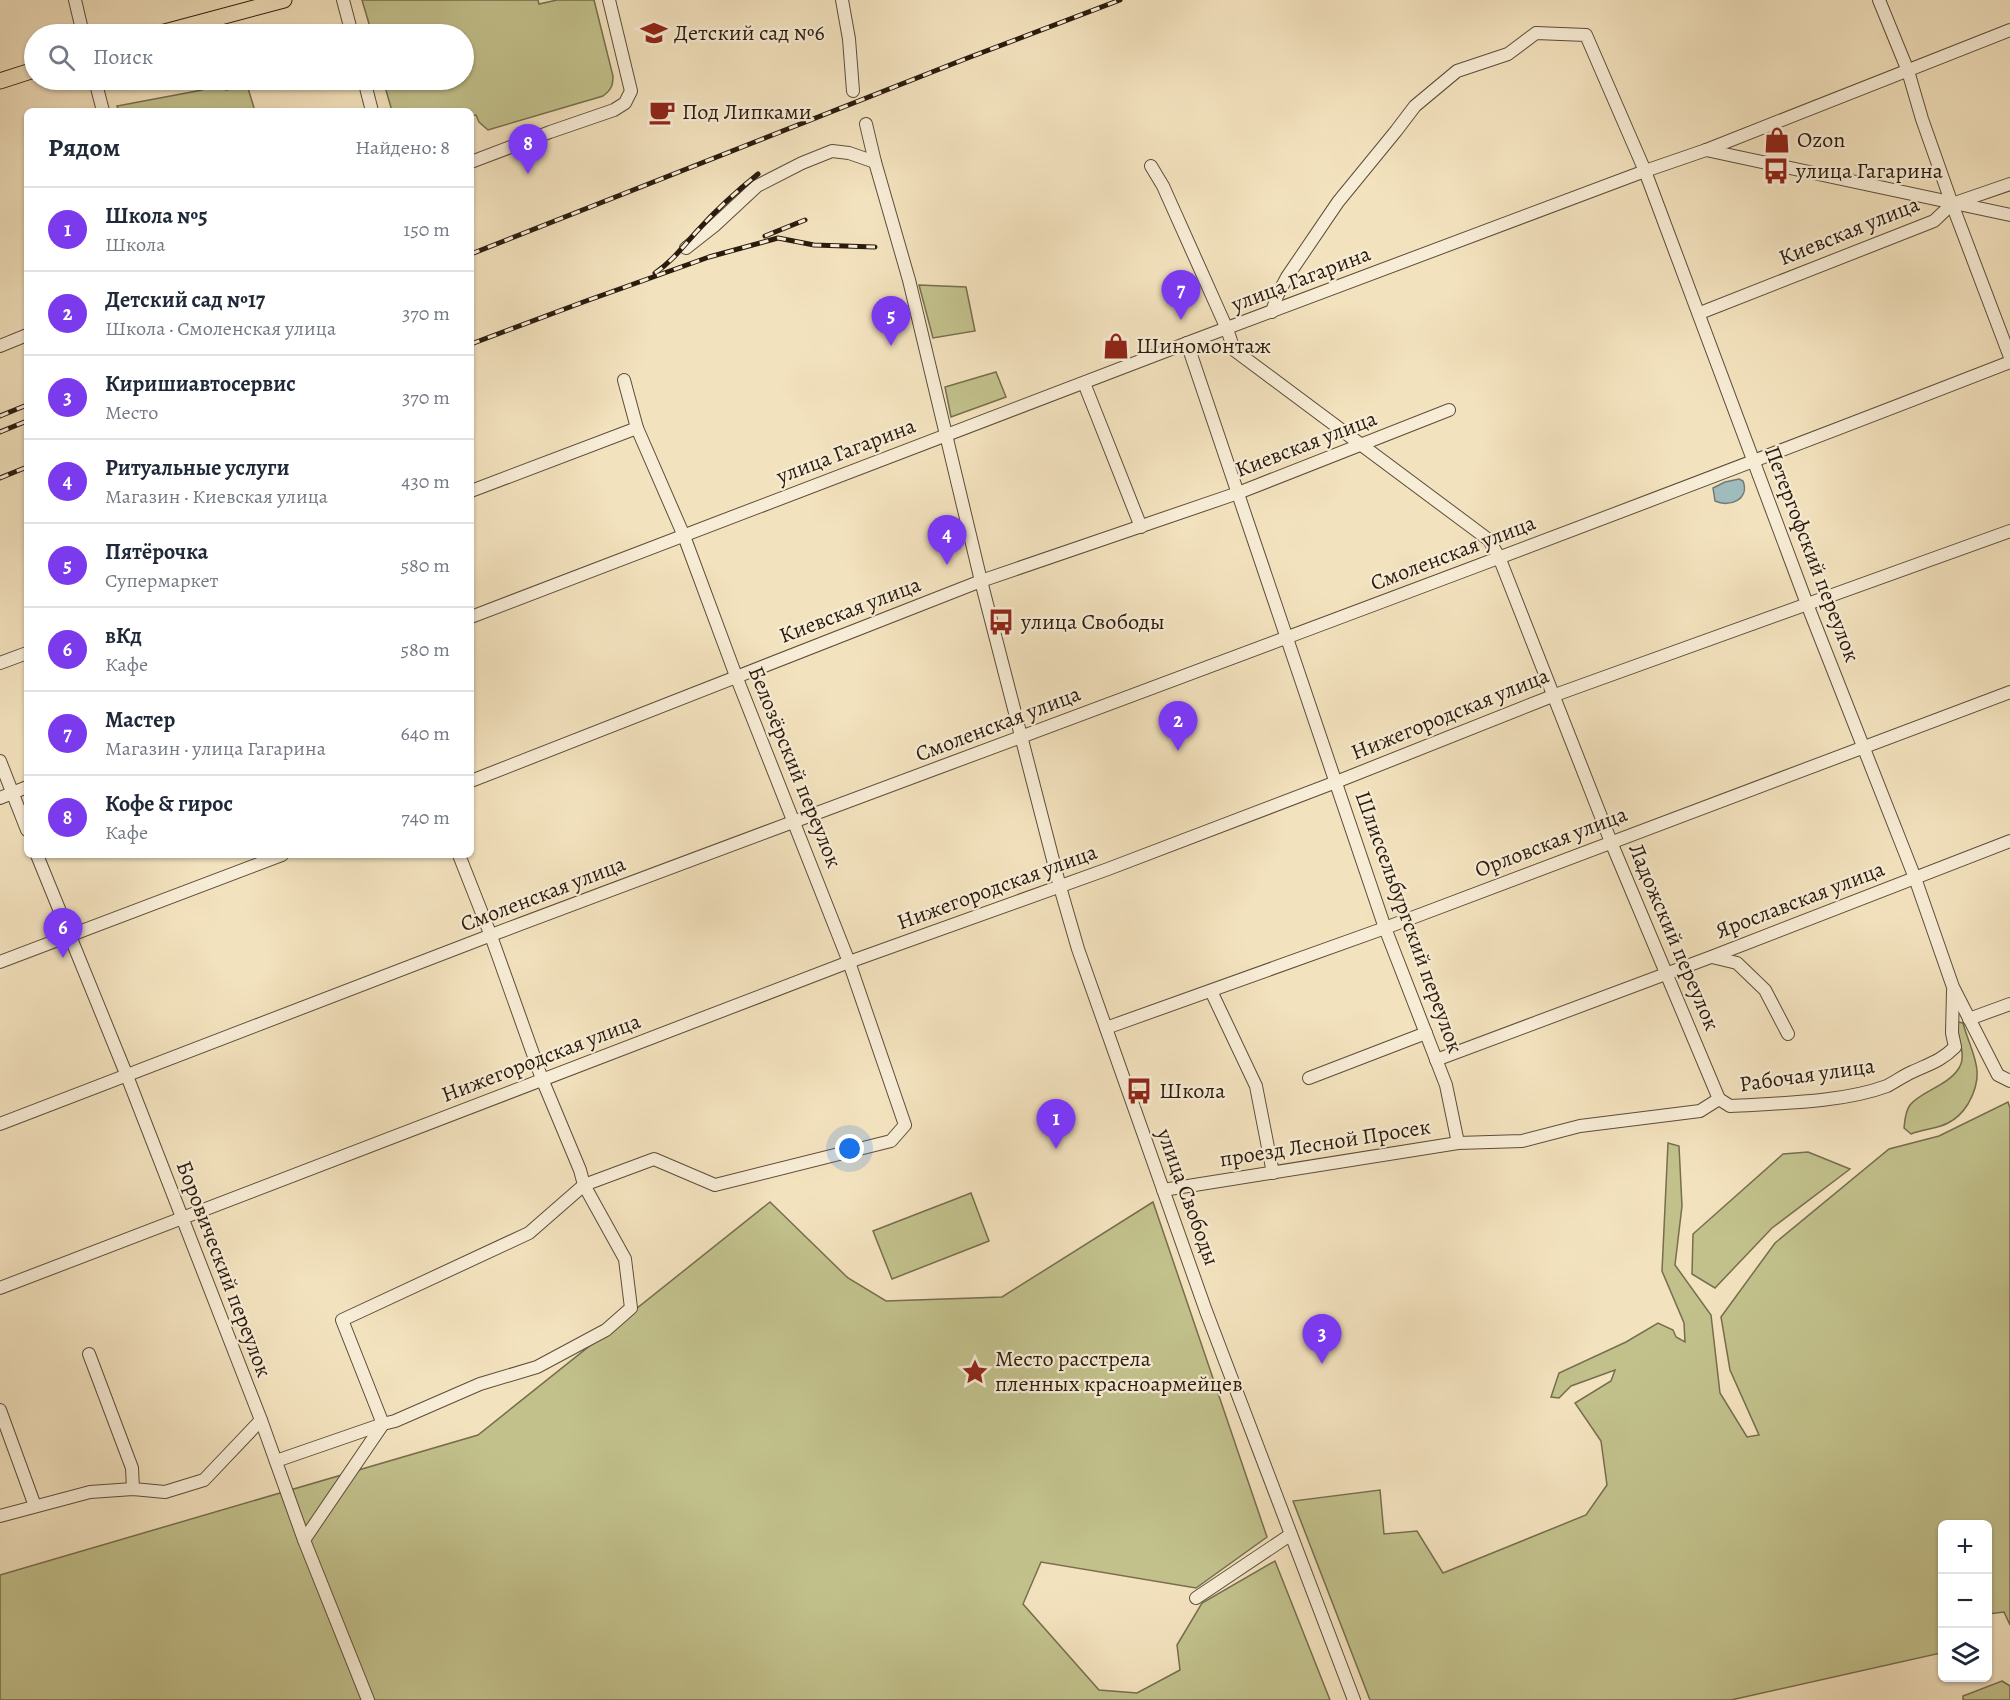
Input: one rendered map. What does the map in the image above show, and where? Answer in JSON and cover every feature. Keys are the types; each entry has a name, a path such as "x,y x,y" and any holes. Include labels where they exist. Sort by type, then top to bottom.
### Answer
{"main road":[{"path":"194,24 284,0"},
{"path":"0,81 24,73"}],"street":[{"path":"75,0 81,24"},
{"path":"343,0 349,24"},
{"path":"474,161 614,110 625,103 631,92 609,0"},
{"path":"842,0 849,39 853,91"},
{"path":"1879,0 1908,71 1952,204 2010,357"},
{"name":"улица Гагарина","path":"474,616 1187,343 1706,150 2010,30"},
{"name":"Петергофский переулок","path":"1272,312 1287,277 1331,212 1415,106 1457,71 1508,54 1536,33 1586,35 1645,171 1700,313 1807,604 1866,748 1915,878 1953,987 1998,1075 2010,1081"},
{"path":"98,90 102,108"},
{"path":"367,90 371,108"},
{"name":"улица Свободы","path":"866,124 909,280 981,581 1078,950 1206,1311 1354,1700"},
{"path":"1706,150 2010,215"},
{"path":"686,248 758,186 802,163 832,151 849,153 875,162"},
{"name":"Ладожский переулок","path":"1151,166 1163,186 1227,329 1234,350 1489,540 1499,556 1611,842 1719,1099"},
{"name":"Киевская улица","path":"1700,313 1934,221 1952,204 2010,184"},
{"path":"0,346 24,336"},
{"name":"Шлиссельбургский переулок","path":"1187,343 1384,928 1446,1085 1458,1143"},
{"name":"Смоленская улица","path":"0,1124 491,936 1754,462 2010,362"},
{"name":"Белозёрский переулок","path":"584,1185 654,1159 715,1185 843,1155 891,1141 905,1125 849,962 736,676 684,537 637,428 624,380"},
{"path":"1084,382 1141,526"},
{"name":"Киевская улица","path":"474,780 981,581 1238,493 1449,410"},
{"path":"474,490 637,428"},
{"name":"Нижегородская улица","path":"0,1288 849,962 1060,887 1336,782 1555,695 2010,531"},
{"path":"0,663 24,654"},
{"name":"Орловская улица","path":"1106,1028 1384,928 2010,692"},
{"path":"0,761 6,795 24,825"},
{"path":"6,795 24,788"},
{"name":"Ярославская улица","path":"1436,1060 2010,841"},
{"name":"Боровический переулок","path":"38,858 127,1076 261,1420 304,1540 368,1700"},
{"path":"0,962 274,858"},
{"path":"276,1461 395,1421 480,1384 537,1367 606,1330 631,1308 625,1259 584,1185 460,858"},
{"path":"1711,957 1737,963 1758,983 1765,990 1788,1034"},
{"name":"Рабочая улица","path":"1458,1143 1522,1141 1581,1126 1700,1111 1719,1099 1730,1106 1808,1100 1856,1094 1888,1085 1944,1058 1955,1047 1952,1033 1953,987"},
{"path":"1210,991 1256,1086 1273,1173"},
{"path":"1969,1019 2010,1004"},
{"path":"1309,1078 1426,1033"},
{"name":"проезд Лесной Просек","path":"1163,1190 1458,1143"},
{"path":"383,1424 342,1320 529,1233 584,1185"},
{"path":"89,1354 132,1468 133,1489"},
{"path":"0,1410 35,1506"},
{"path":"0,1516 90,1492 133,1489 165,1492 204,1480 261,1420"},
{"path":"304,1540 383,1424"},
{"path":"1196,1598 1290,1535"}],"shaded area":[{"path":"362,0 538,0 539,4 557,0 594,0 613,76 612,85 603,96 488,130 474,115 474,108 391,108 386,90 474,90 474,24 369,24"},
{"path":"202,90 249,90 254,108 118,108 117,106"},
{"path":"919,285 966,287 975,331 933,338"},
{"path":"996,372 1006,397 951,417 945,387"},
{"path":"1958,1022 1963,1023 1976,1064 1974,1092 1964,1110 1951,1121 1939,1127 1911,1134 1904,1128 1906,1113 1910,1105 1948,1079 1959,1068 1962,1051"},
{"path":"2008,1102 2010,1108 2010,1625 2004,1612 1992,1614 1992,1520 1938,1520 1938,1654 1731,1700 1370,1700 1293,1501 1380,1490 1384,1534 1417,1531 1443,1573 1586,1515 1607,1485 1601,1441 1575,1403 1611,1381 1615,1370 1571,1386 1559,1398 1551,1397 1559,1373 1626,1342 1658,1323 1673,1330 1676,1337 1685,1342 1684,1323 1662,1271 1668,1143 1679,1146 1682,1206 1675,1265 1711,1315 1720,1393 1747,1437 1759,1435 1730,1370 1721,1317 1775,1243 1889,1149 1939,1136"},
{"path":"1808,1152 1850,1169 1772,1228 1715,1288 1692,1274 1693,1234 1783,1154"},
{"path":"971,1193 989,1241 892,1279 873,1231"},
{"path":"770,1202 848,1278 886,1301 1002,1297 1153,1202 1267,1537 1196,1588 1041,1562 1023,1604 1099,1690 1137,1693 1180,1670 1177,1645 1202,1603 1275,1561 1330,1700 0,1700 0,1575 478,1435"},
{"path":"2002,1681 2010,1686 2010,1700 1963,1700 1963,1696"}],"water":[{"path":"1739,479 1743,481 1744,487 1741,497 1727,503 1715,501 1713,488"}],"railway":[{"path":"474,253 1120,0"},
{"path":"655,273 673,258 720,207 758,174"},
{"path":"765,236 805,220"},
{"path":"474,343 709,257 778,238 814,245 875,247"},
{"path":"0,416 24,406"},
{"path":"0,432 24,422"},
{"path":"0,478 24,468"}],"place":[{"name":"Детский сад №6","path":"654,33"},
{"name":"Под Липками","path":"662,112"},
{"name":"Ozon","path":"1777,140"},
{"name":"улица Гагарина","path":"1776,171"},
{"name":"Кофе & гирос","path":"528,174"},
{"name":"Мастер","path":"1181,320"},
{"name":"Пятёрочка","path":"891,346"},
{"name":"Шиномонтаж","path":"1116,346"},
{"name":"Ритуальные услуги","path":"947,565"},
{"name":"улица Свободы","path":"1001,622"},
{"name":"Детский сад №17","path":"1178,751"},
{"name":"вКд","path":"63,958"},
{"name":"Школа","path":"1139,1091"},
{"name":"Школа №5","path":"1056,1149"},
{"name":"Киришиавтосервис","path":"1322,1364"},
{"name":"Место расстрела пленных красноармейцев","path":"975,1372"}]}
